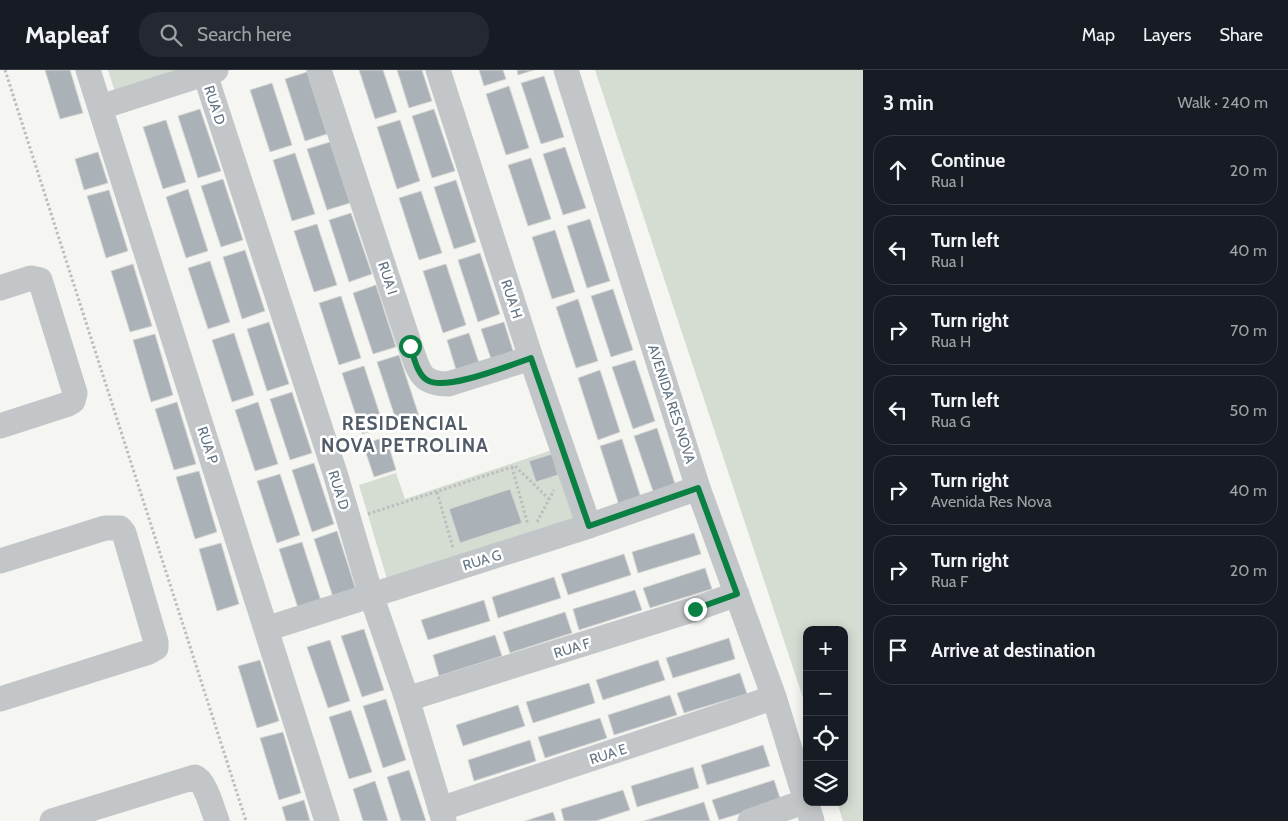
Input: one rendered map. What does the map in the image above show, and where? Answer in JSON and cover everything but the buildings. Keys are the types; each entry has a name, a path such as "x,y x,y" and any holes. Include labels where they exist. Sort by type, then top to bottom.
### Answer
{"street":[{"name":"RUA P","path":"88,70 327,821"},
{"name":"RUA I","path":"319,70 410,346 422,376 434,383 448,384 531,358"},
{"name":"RUA H","path":"438,70 531,358 589,526"},
{"name":"AVENIDA RES NOVA","path":"566,70 698,488 774,696 809,811"},
{"path":"100,107 211,72"},
{"name":"RUA D","path":"211,72 371,595 407,699 442,815"},
{"path":"0,288 31,278 40,280 60,340 75,395 73,401 63,406 0,426"},
{"name":"RUA G","path":"266,629 537,538 589,526 698,488"},
{"path":"0,561 105,528 120,528 124,533 156,637 156,646 149,652 0,699"},
{"name":"RUA F","path":"407,699 695,609 737,594"},
{"name":"RUA E","path":"442,815 774,696"},
{"path":"52,821 195,777 199,778 202,784 217,821"},
{"path":"750,821 809,811"}],"path":[{"path":"5,70 246,821"},
{"path":"537,538 549,499 568,465"},
{"path":"349,520 517,466 549,499"},
{"path":"512,467 537,538"},
{"path":"437,492 454,549 457,551"}],"shaded area":[{"path":"108,70 204,70 115,92"},
{"path":"595,70 863,70 863,821 843,821 838,806 848,806 848,626 803,626 803,698"},
{"path":"555,449 577,524 387,579 359,485 396,473 405,499"}],"district":[{"name":"RESIDENCIAL NOVA PETROLINA","path":"405,434"}],"route":[{"path":"410,346 422,376 439,384 448,384 467,379 531,358 589,526 675,498 698,488 737,594 695,609"}]}
